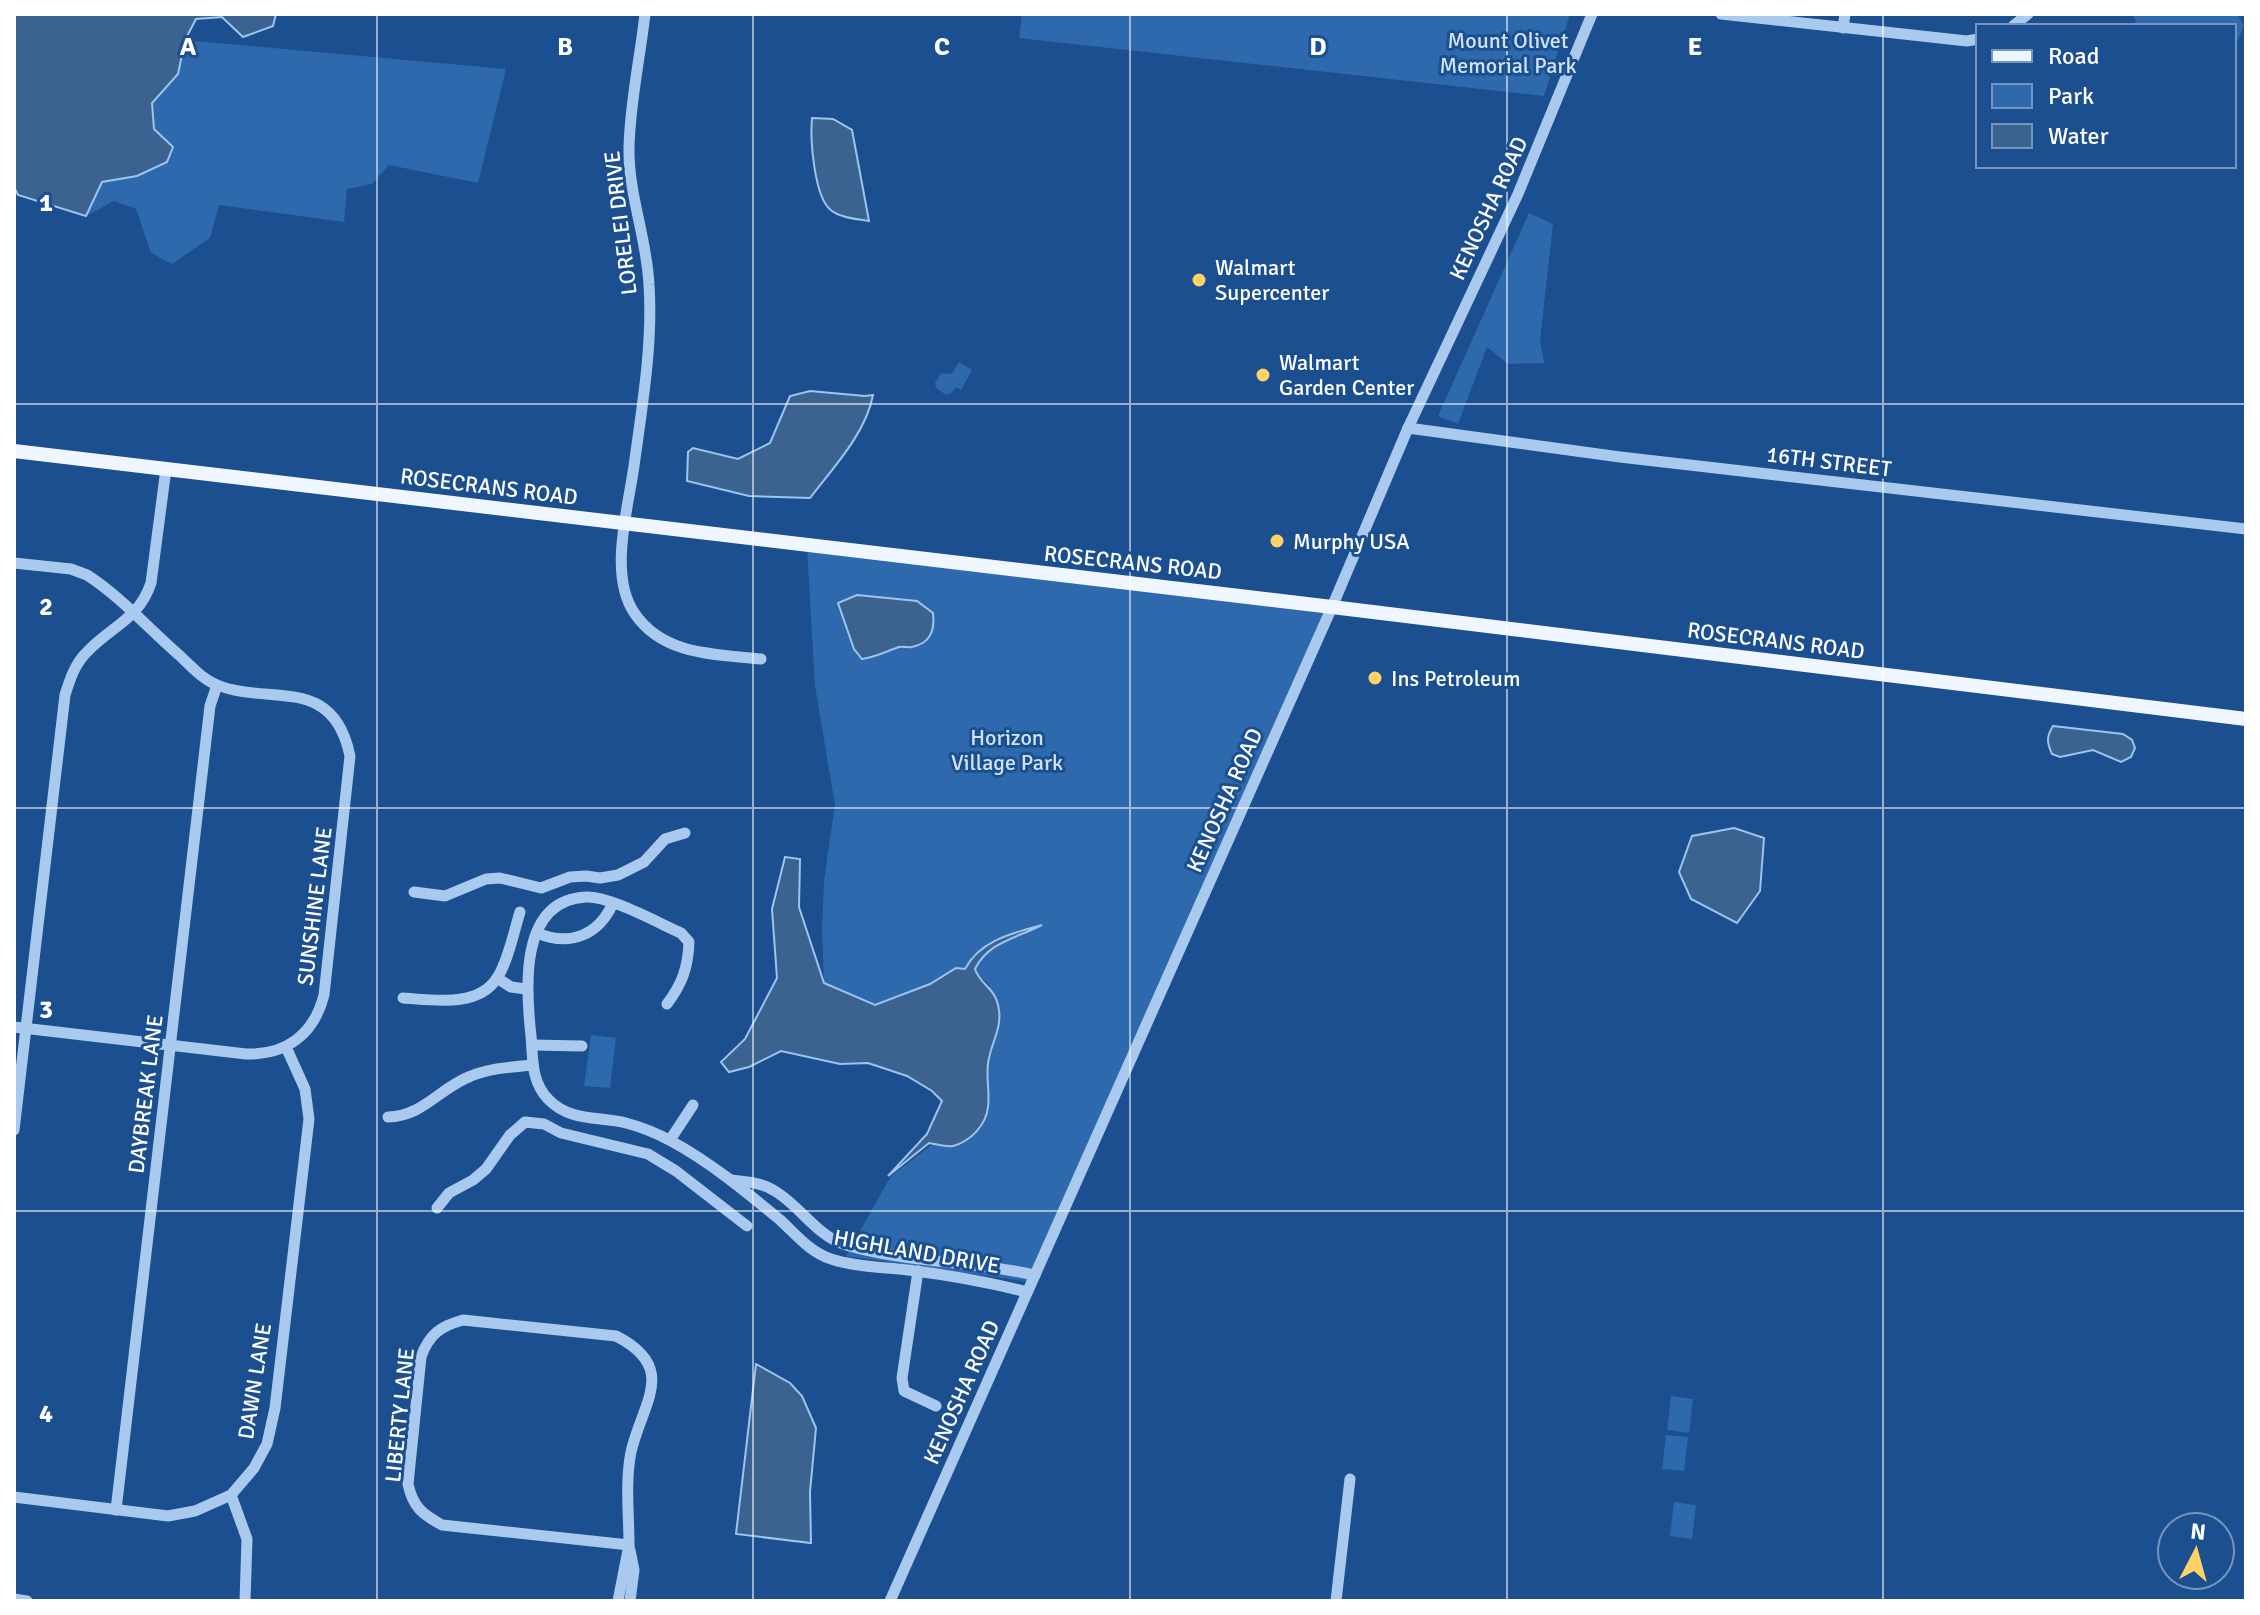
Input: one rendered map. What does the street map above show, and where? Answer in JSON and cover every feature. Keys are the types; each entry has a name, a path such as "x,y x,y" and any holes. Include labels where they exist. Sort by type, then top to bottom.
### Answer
{"main road":[{"name":"ROSECRANS ROAD","path":"14,451 2246,719"}],"street":[{"name":"LORELEI DRIVE","path":"645,14 630,135 630,176 649,281 650,307 622,555 622,583 629,604 645,626 666,642 688,650 761,659"},
{"name":"KENOSHA ROAD","path":"890,1601 1332,607 1408,428 1518,194 1592,14"},
{"path":"1721,14 1967,41 1976,39"},
{"path":"1843,28 1845,14"},
{"name":"16TH STREET","path":"1408,428 1620,457 2246,529"},
{"path":"14,1130 20,1027 65,695 76,666 86,652 133,614 146,599 151,583 166,469"},
{"name":"SUNSHINE LANE","path":"14,563 71,569 87,575 196,671 217,685 291,695 317,704 343,731 350,756 324,995 316,1019 286,1047"},
{"name":"DAYBREAK LANE","path":"116,1510 210,706 217,685"},
{"path":"414,892 445,896 486,879 500,878 541,888 586,876 600,878 618,875 644,862 665,839 685,833"},
{"path":"565,880 571,900 586,897 613,903 681,933 689,942 688,966 680,986 667,1004"},
{"name":"HIGHLAND DRIVE","path":"571,900 554,910 537,933 529,958 526,989 536,1080 560,1110 576,1117 627,1123 670,1140 730,1180 781,1220 800,1241 829,1259 918,1271 1027,1292"},
{"path":"537,933 560,940 583,936 602,923 613,903"},
{"path":"403,998 440,1001 482,992 497,978 520,912"},
{"path":"497,978 511,987 526,989"},
{"path":"20,1027 259,1054 286,1047"},
{"path":"532,1045 582,1046"},
{"name":"DAWN LANE","path":"14,1497 180,1515 231,1495 261,1457 275,1408 309,1119 305,1089 286,1047"},
{"path":"388,1117 420,1110 471,1075 533,1065"},
{"path":"670,1140 693,1105"},
{"path":"603,1143 607,1120"},
{"path":"437,1208 449,1193 486,1169 510,1135 525,1122 544,1124 561,1133 648,1154 676,1171 747,1226"},
{"name":"HIGHLAND DRIVE","path":"730,1180 760,1184 774,1190 817,1227 844,1244 880,1253 996,1267 1035,1275"},
{"path":"918,1271 902,1378 904,1391 936,1406"},
{"name":"LIBERTY LANE","path":"629,1545 442,1525 420,1512 411,1500 408,1484 421,1357 427,1340 444,1325 463,1320 616,1336 635,1346 650,1364 653,1385 631,1453 628,1482 629,1545 634,1570 630,1601"},
{"path":"1336,1601 1350,1479"},
{"path":"231,1495 247,1539 245,1601"},
{"name":"LIBERTY LANE","path":"618,1601 629,1545"},
{"path":"14,1599 27,1601"}],"green space":[{"name":"Mount Olivet Memorial Park","path":"1022,14 1570,14 1544,96 1019,38"},
{"path":"2132,14 2237,14 2244,26 2236,44 2236,24 2132,24 2136,21"},
{"path":"185,40 506,69 478,183 389,165 372,184 347,189 344,222 219,205 210,238 172,264 151,253 136,209 114,201 86,216 102,182 137,176 154,129 152,103 178,74"},
{"path":"1529,213 1553,224 1540,341 1544,363 1508,364 1487,347 1458,424 1438,416"},
{"path":"959,362 972,370 961,390 956,387 946,395 936,388 935,383 941,373 952,374"},
{"name":"Horizon Village Park","path":"807,546 1332,607 1031,1282 846,1256 891,1176 933,1144 950,1147 968,1140 998,1029 989,984 976,974 975,969 983,956 994,947 1022,935 988,943 965,969 943,975 930,984 875,1005 824,983 824,880 835,805 815,686"},
{"path":"591,1035 616,1038 610,1088 584,1086"},
{"path":"1671,1396 1693,1399 1689,1433 1667,1430"},
{"path":"1666,1435 1688,1437 1684,1471 1662,1469"},
{"path":"1674,1502 1696,1505 1692,1539 1670,1536"}],"water":[{"path":"14,14 276,14 273,26 243,37 222,17 196,19 185,40 178,74 152,103 154,129 173,147 167,162 137,176 102,182 86,216 18,195 14,187"},
{"path":"812,118 833,119 852,130 869,221 840,215 826,204 814,168"},
{"path":"810,391 873,395 856,436 810,498 749,496 687,481 688,452 693,448 738,459 770,443 790,396"},
{"path":"857,595 917,601 933,613 928,639 918,645 899,647 862,659 854,649 838,603"},
{"path":"2053,726 2123,734 2132,740 2135,748 2131,757 2121,762 2093,750 2060,757 2052,754 2048,743"},
{"path":"1734,828 1764,838 1760,891 1737,923 1691,899 1679,872 1692,836"},
{"path":"785,857 800,859 799,907 824,983 875,1005 930,984 956,968 965,969 988,944 1042,925 995,947 975,969 995,996 999,1017 988,1064 987,1114 981,1126 966,1140 953,1146 929,1143 888,1176 927,1134 942,1101 932,1091 907,1076 868,1063 840,1064 781,1051 749,1067 729,1072 721,1062 745,1039 777,978 772,909"},
{"path":"756,1364 790,1383 802,1396 816,1428 810,1492 811,1543 736,1534"}],"place":[{"name":"Walmart Supercenter","path":"1199,280"},
{"name":"Walmart Garden Center","path":"1263,375"},
{"name":"Murphy USA","path":"1277,541"},
{"name":"Ins Petroleum","path":"1375,678"}]}
